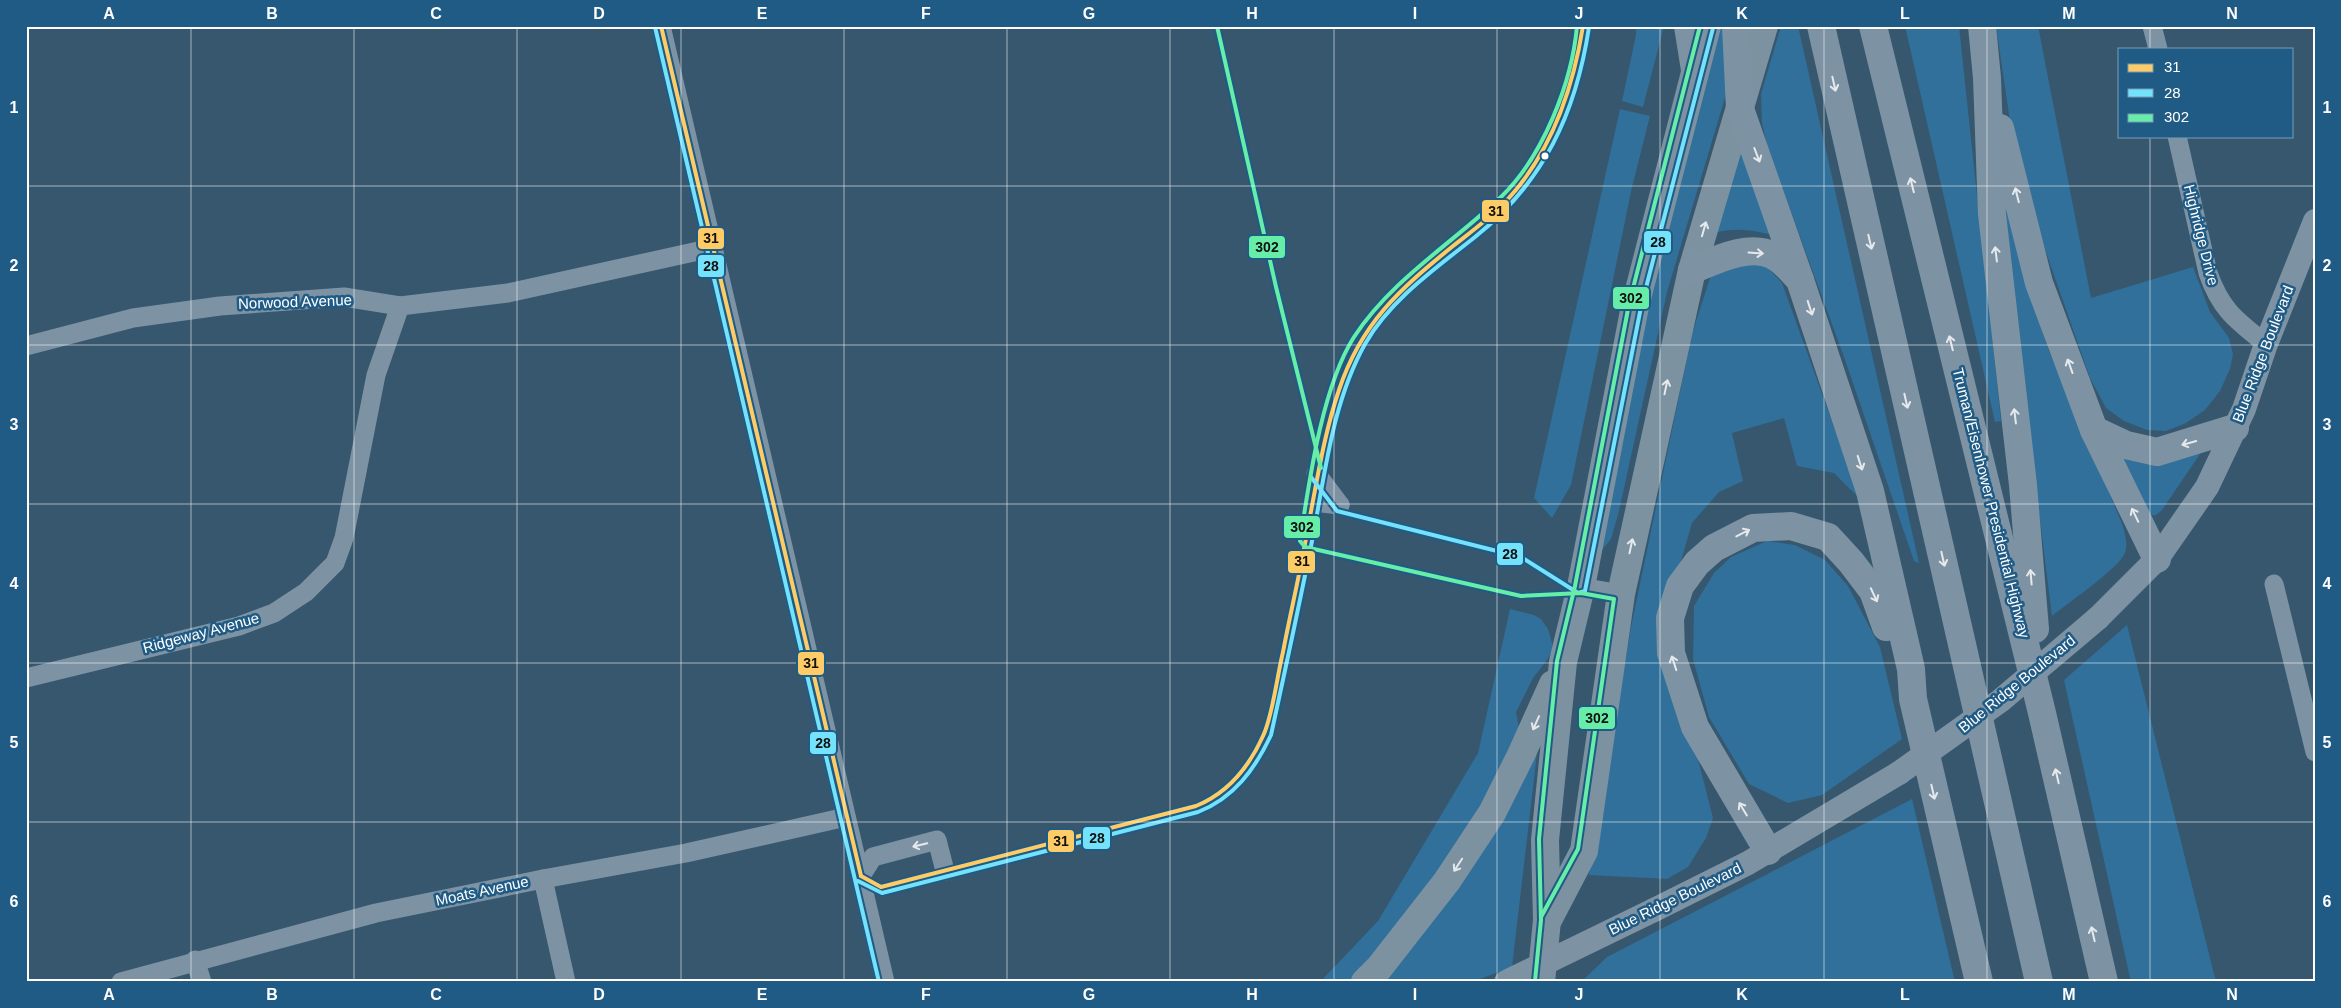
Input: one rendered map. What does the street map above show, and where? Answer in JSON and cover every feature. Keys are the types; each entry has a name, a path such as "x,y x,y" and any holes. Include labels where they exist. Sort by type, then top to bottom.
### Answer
{"highway":[{"path":"1688,26 1695,70"},
{"path":"1736,26 1740,109 1800,280 1870,491 1911,669 1913,699"},
{"name":"Truman/Eisenhower Presidential Highway","path":"1873,26 2042,713 2104,982"},
{"path":"1982,26 1988,78 1992,214 2024,485 2042,713"},
{"path":"1822,31 2039,982"},
{"path":"1988,78 2039,283 2094,430 2156,559"},
{"path":"1692,270 1723,257 1753,252 1774,256 1800,280"},
{"path":"2094,430 2126,445 2157,452 2235,428"},
{"path":"1768,850 1695,728 1671,653 1670,618 1680,586 1697,563 1714,548 1753,528 1791,526 1828,537 1851,562 1873,591 1913,699 1979,982"}],"main road":[{"path":"1541,982 1547,920 1545,840 1563,662 1581,587 1635,306 1708,26"},
{"path":"1547,920 1584,851 1621,594 1692,270 1764,26"},
{"path":"1365,982 1379,968 1447,881 1492,813 1521,756 1563,662"}],"street":[{"path":"661,26 885,982"},
{"path":"2152,26 2158,48"},
{"name":"Highridge Drive","path":"2178,138 2208,273 2216,294 2230,316 2266,344"},
{"name":"Blue Ridge Boulevard","path":"1506,982 1654,910 1768,850 1900,773 2000,701 2098,618 2156,559 2207,487 2244,409 2266,344 2315,221"},
{"name":"Norwood Avenue","path":"26,346 133,318 220,306 344,297 400,306 508,292 712,248"},
{"name":"Ridgeway Avenue","path":"26,678 239,626 274,613 306,592 334,563 344,538 354,495 376,375 400,306"},
{"path":"1313,502 1340,505 1316,473"},
{"path":"2274,584 2315,752"},
{"path":"1581,587 1621,594"},
{"name":"Moats Avenue","path":"121,982 195,960 376,913 543,878 686,853 846,817"},
{"path":"861,876 872,856 937,840 945,871"},
{"path":"543,878 566,982"},
{"path":"195,960 202,982"}],"shaded area":[{"path":"1636,26 1664,26 1643,107 1622,101 1636,35"},
{"path":"1715,26 1730,26 1727,91 1667,292 1619,511 1611,539 1602,550 1656,256"},
{"path":"1781,26 1798,26 1919,563 1914,561 1844,357 1768,149 1762,123 1761,94"},
{"path":"1905,26 1959,26 2001,421 1995,422"},
{"path":"1996,26 2038,26 2091,298 2193,267 2210,312 2229,338 2233,354 2230,369 2220,391 2205,410 2186,423 2166,431 2147,430 2124,421 2106,408 2090,378 2033,215 2011,128"},
{"path":"1620,109 1650,116 1632,187 1571,485 1552,518 1534,498"},
{"path":"1742,139 1778,237 1746,230 1714,233"},
{"path":"1997,157 2029,292 2049,351 2123,526 2126,540 2125,553 2121,560 2092,586 2052,616 2011,288"},
{"path":"1746,261 1767,267 1782,283 1860,499 1834,473 1797,466 1784,418 1732,433 1743,481 1719,492 1692,523 1677,575 1671,653 1713,818 1706,838 1688,867 1667,879 1589,875 1631,627 1692,334 1710,278 1719,270"},
{"path":"2119,451 2202,451 2162,510 2156,515 2152,515 2145,513"},
{"path":"1767,541 1795,545 1825,560 1848,586 1880,647 1902,739 1822,795 1788,803 1749,784 1709,717 1693,659 1694,606 1714,573 1731,557"},
{"path":"1510,609 1534,615 1541,619 1548,629 1552,643 1552,651 1533,678 1516,712 1520,733 1468,833 1353,982 1320,982 1378,921 1478,753"},
{"path":"2127,625 2216,982 2131,982 2064,680"},
{"path":"1538,745 1512,967 1472,982 1377,982"},
{"path":"1912,799 1955,982 1581,982 1607,957"}],"transit line":[{"name":"31","path":"661,26 861,876"},
{"name":"302","path":"1217,26 1276,287 1321,468"},
{"name":"302","path":"1541,917 1578,849 1614,599 1581,593 1521,596 1305,547 1300,541 1318,436 1325,408 1333,382 1354,337 1386,297 1424,262 1483,213 1517,180 1542,140 1562,94 1569,71 1577,26"},
{"name":"31","path":"861,876 881,887 1196,806 1218,794 1236,778 1251,758 1263,736 1270,717 1325,441 1339,390 1348,366 1359,345 1384,309 1416,277 1495,212 1508,199 1537,161 1558,118 1566,96 1579,50 1583,26"},
{"name":"302","path":"1535,981 1541,920 1539,839 1557,661 1575,586 1629,304 1700,26"},
{"name":"28","path":"655,27 879,982"},
{"name":"28","path":"858,881 882,893 1198,812 1222,799 1242,781 1258,759 1271,735 1331,440 1337,415 1354,367 1365,344 1387,313 1430,273 1499,216 1538,169 1553,144 1565,117 1575,88 1589,27"},
{"name":"28","path":"1311,477 1337,511 1521,557 1578,593 1585,591 1641,307 1713,28"}]}
